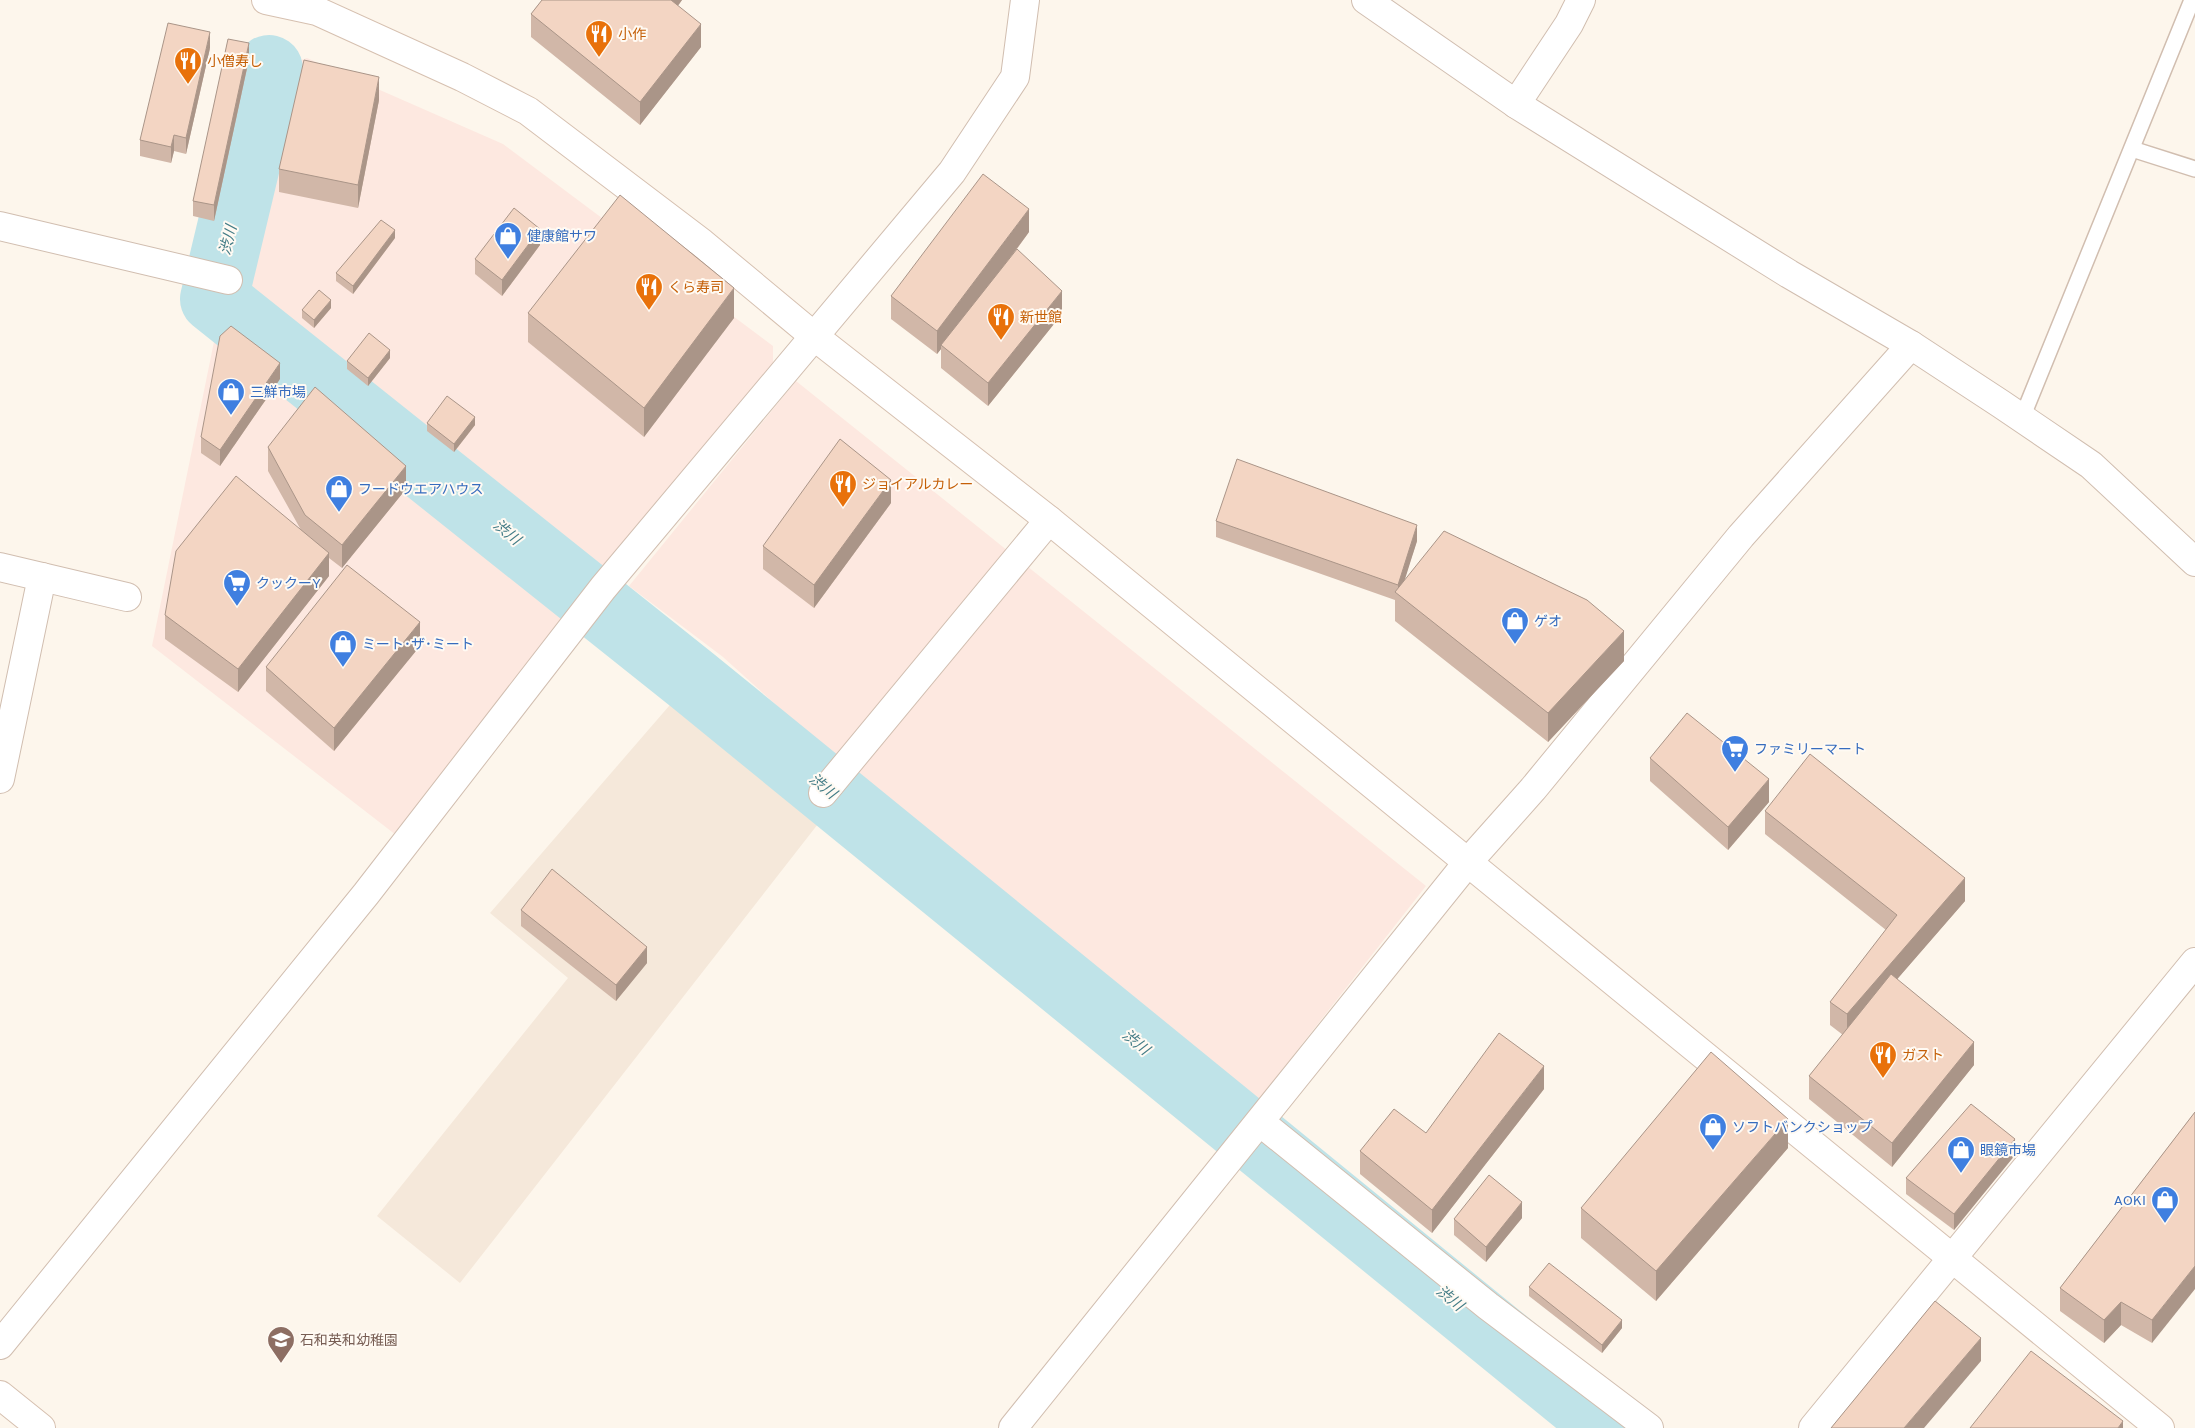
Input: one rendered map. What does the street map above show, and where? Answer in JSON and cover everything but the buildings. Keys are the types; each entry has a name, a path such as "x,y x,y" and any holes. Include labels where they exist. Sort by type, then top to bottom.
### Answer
{"street":[{"path":"266,0 318,5 528,111 702,243 815,337 1049,520 2160,1428"},
{"path":"0,1345 366,894 593,600 952,172 1016,77 1025,0"},
{"path":"1366,0 1516,104 1789,274 1911,345 2022,418 2091,465 2195,562"},
{"path":"1516,104 1570,24 1581,0"},
{"path":"0,226 221,279"},
{"path":"1013,1428 1468,862 1533,789 1740,536 1911,345"},
{"path":"829,786 1049,520"},
{"path":"0,567 127,597"},
{"path":"0,779 42,577"},
{"path":"1813,1428 2195,962"},
{"path":"1259,1124 1488,1306 1649,1428"},
{"path":"0,1395 40,1428"}],"lane":[{"path":"2022,418 2192,0"},
{"path":"2132,149 2195,169"}],"shaded area":[{"path":"307,58 503,144 773,346 773,371 396,835 152,646 217,327 239,286 292,63"},
{"path":"796,381 1426,886 1255,1104 1045,934 854,775 723,657 629,586"},
{"path":"682,691 832,806 460,1283 377,1216 568,978 490,913"}],"waterway":[{"name":"渋川","path":"269,69 214,299 692,680 1610,1428"}],"place":[{"name":"小作","path":"599,58"},
{"name":"小僧寿し","path":"188,85"},
{"name":"健康館サワ","path":"508,260"},
{"name":"くら寿司","path":"649,311"},
{"name":"新世館","path":"1001,341"},
{"name":"三鮮市場","path":"231,416"},
{"name":"ジョイアルカレー","path":"843,508"},
{"name":"フードウエアハウス","path":"339,513"},
{"name":"クックーY","path":"237,607"},
{"name":"ゲオ","path":"1515,645"},
{"name":"ミート･ザ･ミート","path":"343,668"},
{"name":"ファミリーマート","path":"1735,773"},
{"name":"ガスト","path":"1883,1079"},
{"name":"ソフトバンクショップ","path":"1713,1151"},
{"name":"眼鏡市場","path":"1961,1174"},
{"name":"AOKI","path":"2165,1224"},
{"name":"石和英和幼稚園","path":"281,1364"}]}
